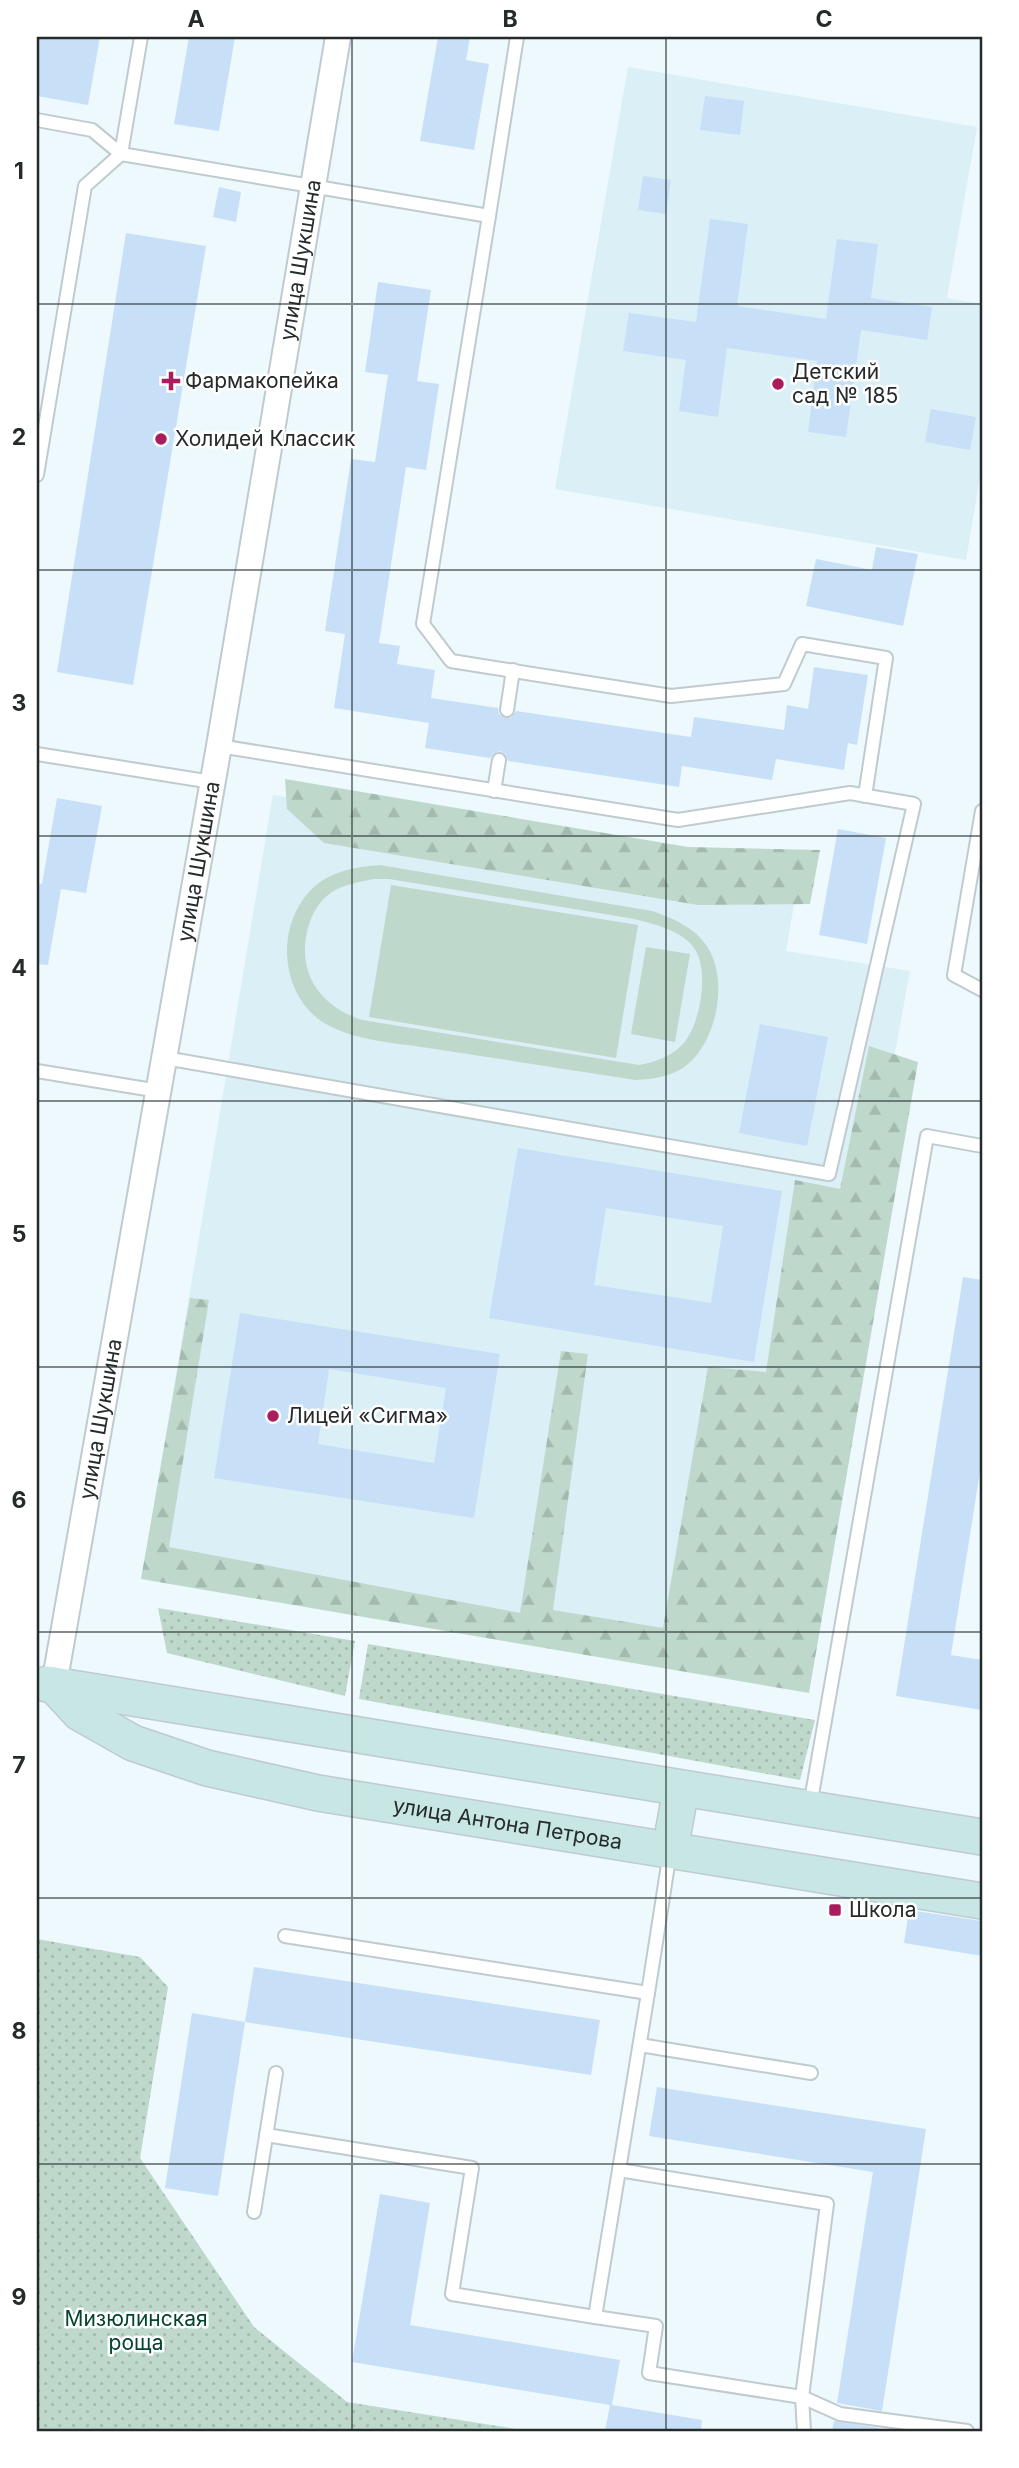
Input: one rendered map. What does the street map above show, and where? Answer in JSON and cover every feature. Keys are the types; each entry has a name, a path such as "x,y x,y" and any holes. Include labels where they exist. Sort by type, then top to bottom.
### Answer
{"street":[{"name":"улица Шукшина","path":"46,1684 165,1058 338,37"},
{"path":"46,1684 982,1837"},
{"name":"улица Антона Петрова","path":"46,1684 80,1713 132,1743 207,1768 318,1793 982,1901"},
{"path":"670,1850 681,1789"}],"lane":[{"path":"37,475 85,186 121,154 141,37"},
{"path":"517,37 423,624 451,661 671,696 784,684 802,644 886,659 865,796"},
{"path":"37,120 92,130 121,154 489,216"},
{"path":"507,710 513,670"},
{"path":"165,1058 829,1174 914,804 850,793 678,820 219,746"},
{"path":"37,754 212,782"},
{"path":"494,791 499,760"},
{"path":"982,811 954,975 982,990"},
{"path":"37,1071 159,1091"},
{"path":"809,1810 927,1136 982,1146"},
{"path":"595,2317 670,1850"},
{"path":"285,1936 648,1993"},
{"path":"640,2045 810,2073"},
{"path":"254,2212 276,2073"},
{"path":"266,2135 472,2168 452,2294 656,2326 649,2373 802,2396 840,2414 967,2431"},
{"path":"619,2170 827,2204 802,2396 804,2431"}],"shaded area":[{"name":"Детский сад № 185","path":"628,67 977,127 947,298 982,304 982,464 966,560 555,489"},
{"path":"273,795 799,875 786,951 910,971 781,1675 144,1566"}],"green space":[{"path":"285,779 688,847 820,850 810,904 698,905 324,843 287,809"},
{"path":"380,865 652,911 682,924 706,945 717,975 716,1010 712,1028 704,1044 695,1057 678,1071 636,1080 379,1041 352,1035 326,1024 304,1004 290,976 287,946 289,930 301,903 318,884 340,872","holes":["374,879 389,879 629,918 675,933 691,944 700,961 701,999 694,1025 679,1048 657,1060 639,1065 362,1020 347,1014 323,997 309,973 305,944 310,923 320,903 337,889"]},
{"path":"391,885 638,925 616,1058 369,1017"},
{"path":"646,947 690,954 675,1042 631,1034"},
{"path":"869,1046 918,1062 809,1693 141,1579 190,1298 209,1300 169,1547 520,1613 561,1351 588,1354 553,1610 663,1628 708,1367 766,1372 795,1180 840,1189"},
{"path":"158,1608 355,1641 345,1696 167,1653"},
{"path":"368,1644 815,1720 800,1780 359,1699"},
{"name":"Мизюлинская роща","path":"37,1939 140,1957 168,1987 140,2158 254,2327 347,2402 528,2431 37,2431"}],"building":[{"path":"37,37 100,37 88,105 37,96"},
{"path":"189,37 235,37 219,131 174,124"},
{"path":"438,37 470,37 466,60 489,64 474,150 420,141"},
{"path":"705,96 744,101 740,135 700,130"},
{"path":"643,176 671,180 666,214 638,210"},
{"path":"219,187 241,192 236,222 213,217"},
{"path":"710,219 748,224 737,306 826,319 837,239 878,244 871,298 932,307 927,340 861,330 846,437 808,432 817,361 727,348 718,417 679,411 686,360 623,351 629,313 696,322"},
{"path":"126,233 206,246 133,685 57,672"},
{"path":"378,282 431,290 417,381 439,384 426,470 406,467 379,643 400,646 397,664 435,670 431,698 498,708 499,714 505,718 511,718 516,711 691,737 694,717 784,730 787,705 808,709 814,667 868,675 857,745 848,743 844,770 776,759 772,780 682,766 679,787 508,761 500,751 490,758 425,748 429,723 334,708 345,634 325,631 351,459 375,462 388,375 365,372"},
{"path":"931,409 976,417 970,450 925,442"},
{"path":"876,547 918,554 903,626 806,606 816,559 872,570"},
{"path":"57,798 102,806 86,893 61,889 48,965 37,964 37,883 42,884"},
{"path":"838,829 886,838 867,944 819,935"},
{"path":"760,1024 828,1037 807,1146 739,1133"},
{"path":"518,1148 782,1191 754,1362 489,1318","holes":["606,1208 723,1226 711,1303 594,1285"]},
{"path":"963,1277 982,1280 982,1459 951,1655 982,1660 982,1710 896,1696"},
{"name":"Лицей «Сигма»","path":"240,1313 500,1354 474,1518 214,1478","holes":["329,1369 446,1388 434,1463 318,1444"]},
{"path":"909,1910 982,1921 982,1956 904,1943"},
{"path":"254,1967 600,2020 591,2075 245,2022"},
{"path":"192,2013 245,2022 218,2196 165,2188"},
{"path":"657,2087 926,2129 882,2411 837,2403 873,2172 649,2136"},
{"path":"380,2194 430,2203 410,2325 620,2360 612,2405 702,2420 701,2431 605,2431 610,2405 352,2362"},
{"path":"834,2421 879,2428 879,2431 832,2431"}],"place":[{"name":"Фармакопейка","path":"171,381"},
{"name":"Детский сад № 185","path":"778,384"},
{"name":"Холидей Классик","path":"161,439"},
{"name":"Лицей «Сигма»","path":"273,1416"},
{"name":"Школа","path":"835,1910"}]}
